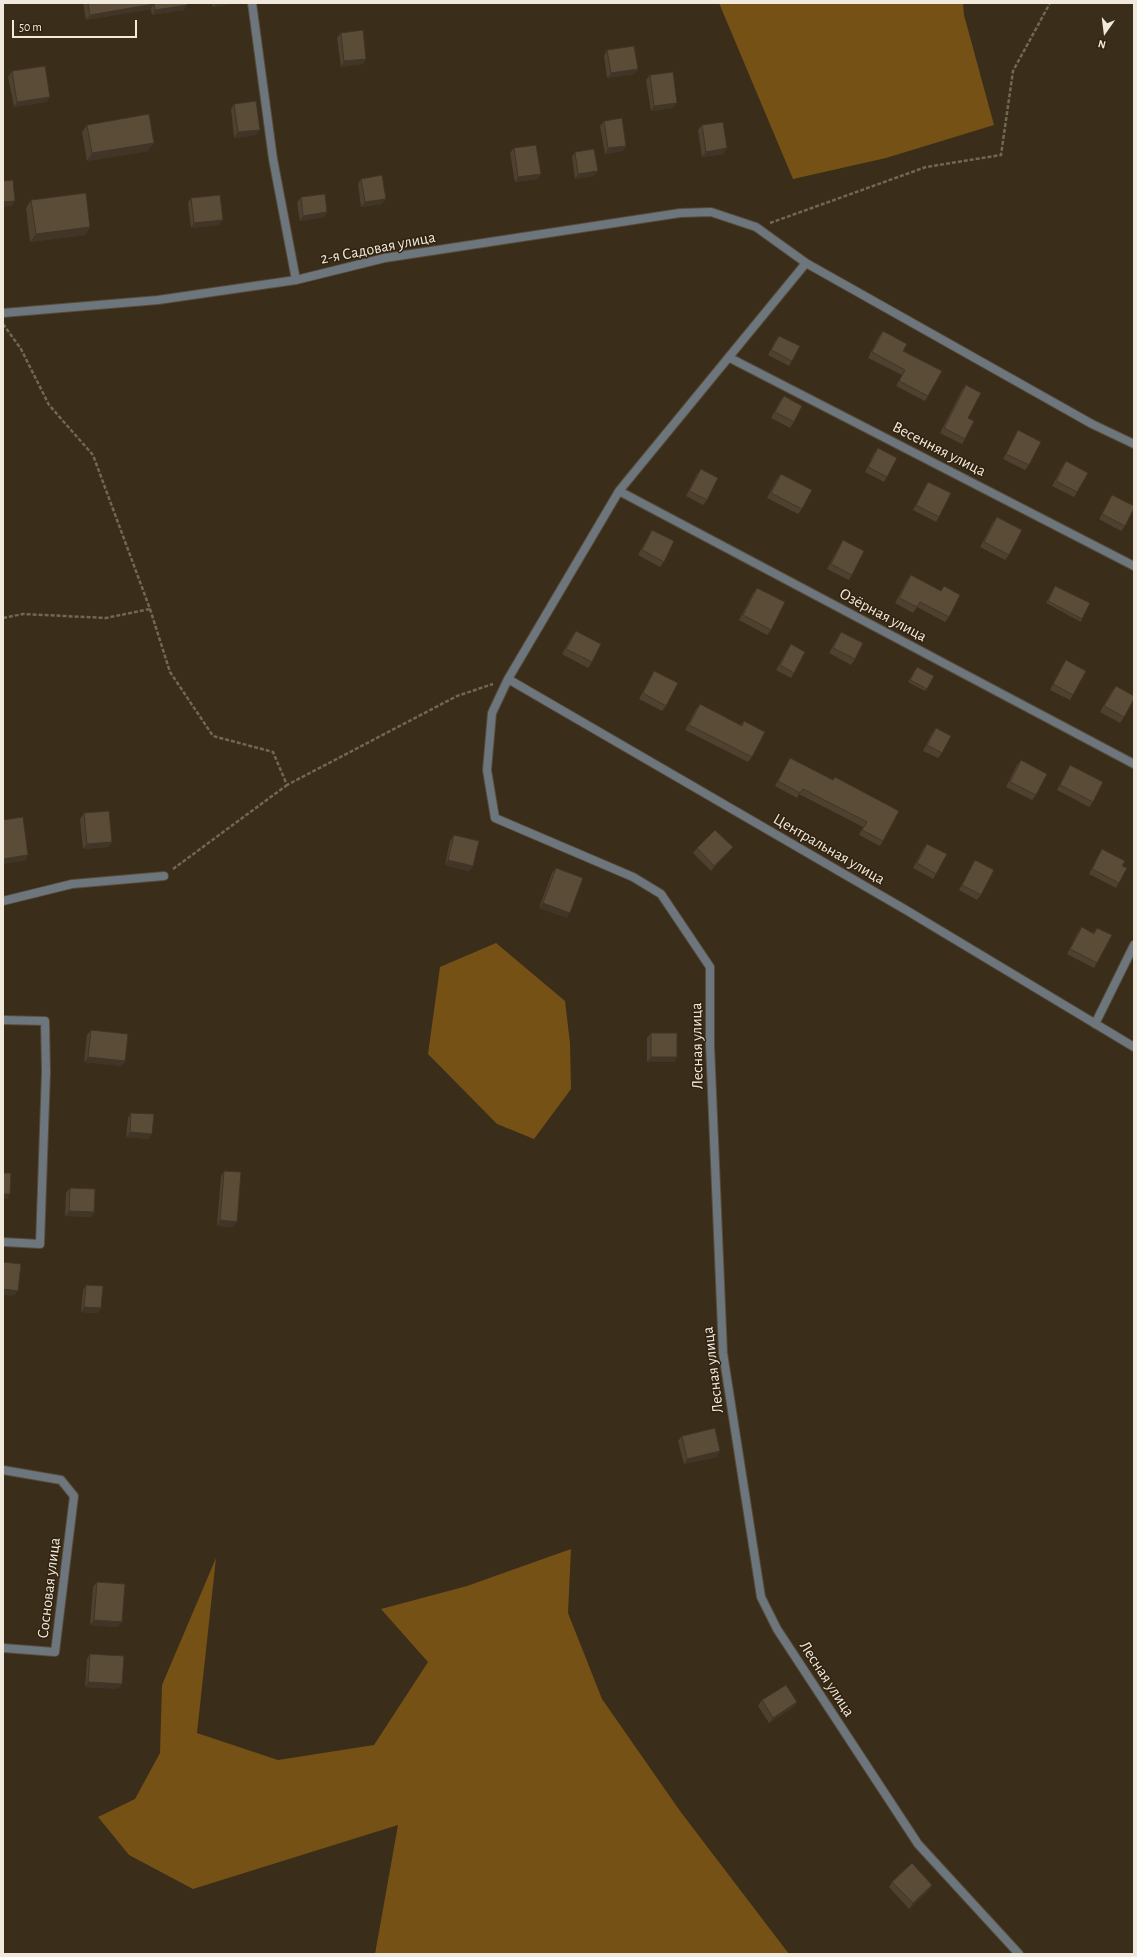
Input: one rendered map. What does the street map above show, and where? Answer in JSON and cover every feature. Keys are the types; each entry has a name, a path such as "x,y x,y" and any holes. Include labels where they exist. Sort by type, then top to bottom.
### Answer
{"street":[{"path":"252,3 273,159 296,280"},
{"name":"2-я Садовая улица","path":"3,314 158,300 296,280 385,258 680,213 711,212 756,227 806,263 1092,424 1134,444"},
{"path":"508,679 619,491 730,358 806,263"},
{"name":"Весенняя улица","path":"730,358 1134,566"},
{"name":"Озёрная улица","path":"619,491 1134,764"},
{"name":"Лесная улица","path":"508,679 492,713 487,770 495,818 633,877 660,894 710,967 710,1045 723,1353 761,1597 778,1629 918,1844 1019,1954"},
{"name":"Центральная улица","path":"508,679 899,906 1134,1047"},
{"path":"3,901 72,884 164,876"},
{"path":"1095,1024 1134,945"},
{"path":"3,1020 45,1021 46,1072 40,1244 3,1242"},
{"name":"Сосновая улица","path":"3,1470 61,1480 74,1496 55,1652 3,1648"}],"path":[{"path":"756,227 926,167 1001,155 1013,71 1050,3"},
{"path":"3,324 21,349 49,404 93,455 150,608 170,672 213,736 274,752 286,785"},
{"path":"3,618 23,614 106,618 150,608"},
{"path":"164,876 286,785 456,696 508,679"}],"shaded area":[{"path":"719,3 963,3 964,15 994,125 886,158 793,179"},
{"path":"496,943 565,1001 570,1043 571,1089 534,1139 497,1124 428,1054 440,967"},
{"path":"571,1549 568,1613 602,1699 680,1811 789,1954 375,1954 398,1825 193,1889 129,1855 98,1817 135,1799 160,1753 162,1685 216,1558 197,1733 278,1760 374,1745 428,1662 381,1609 467,1586"}],"building":[{"path":"88,3 187,3 187,5 155,10 154,4 90,15"},
{"path":"363,30 366,59 344,61 341,33"},
{"path":"634,46 638,69 611,73 607,50"},
{"path":"45,66 50,97 17,102 12,71"},
{"path":"673,72 677,103 654,106 650,75"},
{"path":"256,101 260,130 238,132 234,104"},
{"path":"149,114 154,143 92,153 87,125"},
{"path":"622,118 626,146 608,148 604,121"},
{"path":"723,122 727,148 706,152 702,125"},
{"path":"536,145 541,174 518,177 514,148"},
{"path":"594,149 598,171 578,174 575,152"},
{"path":"382,175 386,199 365,202 361,179"},
{"path":"13,180 15,201 3,202 3,181"},
{"path":"86,193 90,227 36,234 31,200"},
{"path":"325,194 327,212 303,216 301,197"},
{"path":"220,195 223,220 194,223 191,198"},
{"path":"883,331 907,344 903,351 942,371 928,396 899,381 905,370 872,352"},
{"path":"779,336 800,346 792,361 771,350"},
{"path":"966,385 981,393 968,418 974,421 965,439 944,428"},
{"path":"784,396 802,406 794,422 775,412"},
{"path":"1018,430 1041,442 1029,465 1006,454"},
{"path":"878,448 897,458 887,477 868,467"},
{"path":"1066,461 1088,473 1077,492 1056,481"},
{"path":"701,469 718,478 707,500 689,491"},
{"path":"781,474 812,490 802,509 771,493"},
{"path":"928,482 951,493 939,517 916,505"},
{"path":"1112,495 1134,506 1125,526 1102,514"},
{"path":"997,517 1022,530 1009,555 984,542"},
{"path":"652,530 674,541 664,562 642,550"},
{"path":"843,540 864,551 852,575 831,564"},
{"path":"911,575 941,591 944,586 960,595 949,617 920,602 917,607 899,598"},
{"path":"1055,586 1090,603 1082,619 1048,601"},
{"path":"757,588 785,602 771,630 743,615"},
{"path":"576,631 601,644 592,662 566,649"},
{"path":"841,632 863,643 855,659 833,648"},
{"path":"791,644 805,652 794,673 780,665"},
{"path":"1066,660 1086,671 1073,695 1053,684"},
{"path":"917,667 934,676 927,689 910,680"},
{"path":"654,671 678,683 666,706 643,693"},
{"path":"1116,686 1134,696 1134,699 1124,717 1104,706"},
{"path":"700,704 742,726 744,721 765,732 752,757 689,725"},
{"path":"936,728 951,736 942,753 927,745"},
{"path":"790,758 833,780 835,777 899,811 883,841 862,830 867,822 803,789 800,793 778,781"},
{"path":"1021,760 1047,774 1036,795 1010,782"},
{"path":"1070,765 1103,782 1093,802 1060,785"},
{"path":"109,811 112,842 87,844 84,813"},
{"path":"23,817 28,855 3,859 3,820"},
{"path":"715,830 733,847 714,866 697,848"},
{"path":"454,835 479,841 473,866 448,860"},
{"path":"927,844 947,854 936,874 917,863"},
{"path":"1102,849 1125,861 1122,866 1127,868 1119,883 1092,869"},
{"path":"975,860 994,870 981,895 962,885"},
{"path":"556,868 583,878 570,913 543,903"},
{"path":"1082,927 1094,934 1097,928 1112,935 1097,963 1070,949"},
{"path":"91,1030 128,1034 125,1061 88,1057"},
{"path":"651,1033 677,1033 677,1057 651,1057"},
{"path":"131,1113 154,1114 152,1134 130,1132"},
{"path":"224,1171 241,1172 237,1222 220,1220"},
{"path":"3,1173 11,1173 10,1194 3,1194"},
{"path":"70,1188 95,1189 94,1212 69,1211"},
{"path":"3,1262 21,1264 18,1291 3,1289"},
{"path":"86,1285 103,1286 101,1308 84,1307"},
{"path":"715,1428 720,1451 687,1459 682,1436"},
{"path":"97,1582 125,1584 122,1622 94,1620"},
{"path":"90,1654 124,1656 122,1684 88,1682"},
{"path":"786,1685 797,1702 773,1718 762,1700"},
{"path":"912,1863 932,1885 913,1903 892,1882"}]}
